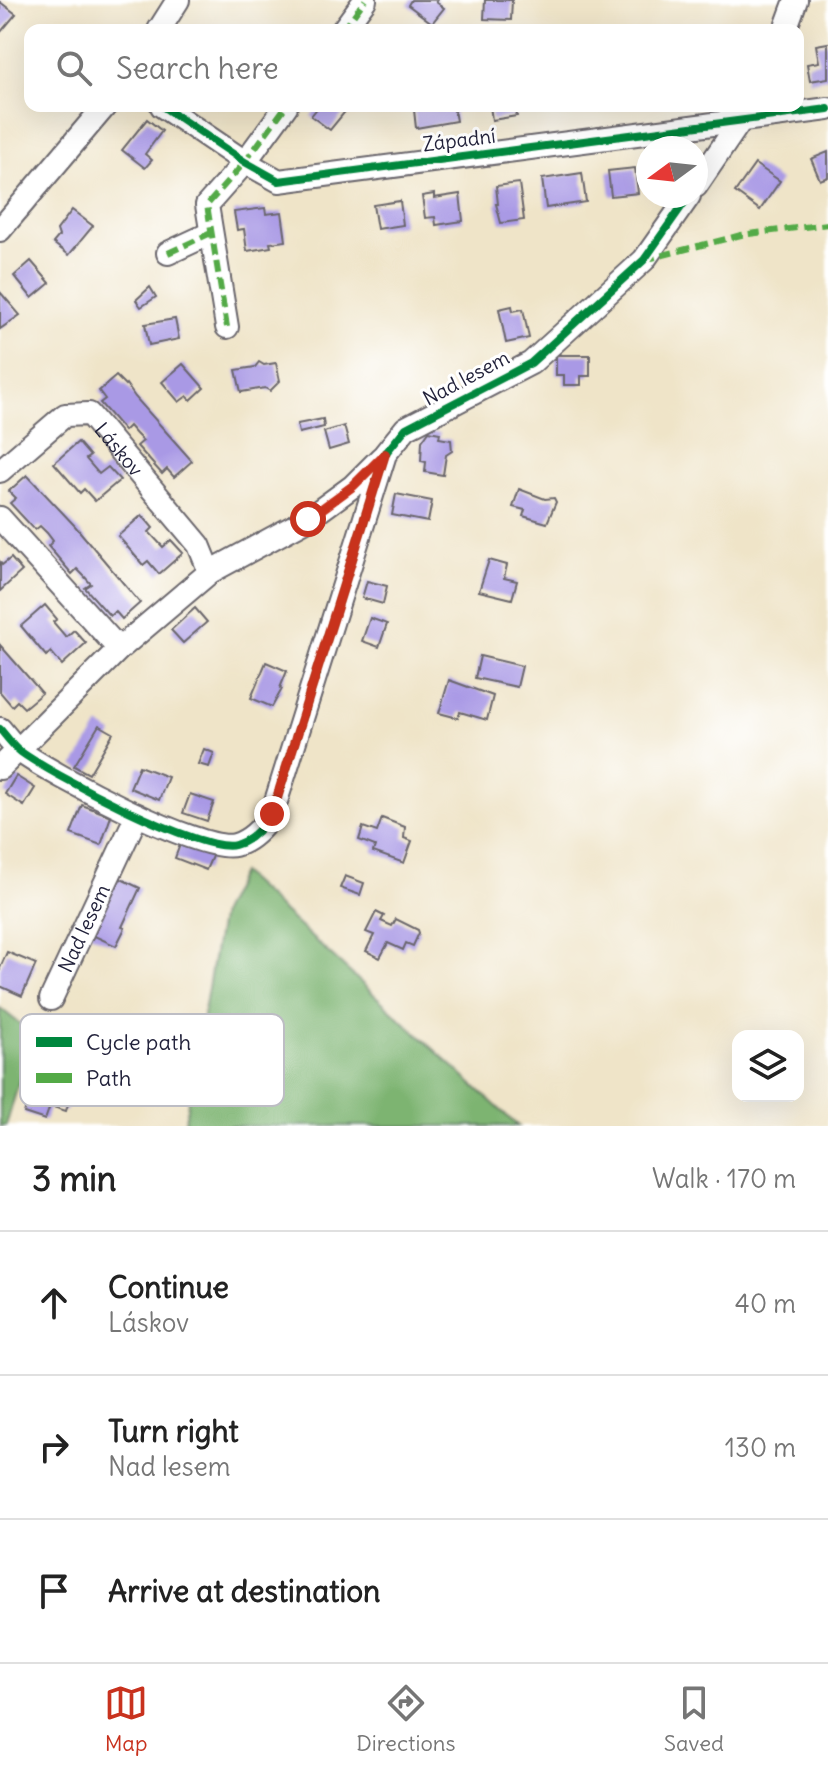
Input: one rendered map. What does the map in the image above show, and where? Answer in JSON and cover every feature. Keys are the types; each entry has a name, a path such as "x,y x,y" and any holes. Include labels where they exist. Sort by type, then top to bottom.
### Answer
{"street":[{"path":"163,24 178,0"},
{"path":"347,24 365,0"},
{"path":"787,24 796,0"},
{"name":"Západní","path":"804,110 828,109"},
{"path":"0,230 100,112"},
{"name":"Západní","path":"171,112 279,181 745,114 778,112"},
{"path":"227,327 207,205 245,162 282,112"},
{"path":"708,168 745,114"},
{"name":"Nad lesem","path":"18,750 61,777 137,815 195,839 233,846 261,830 272,814 385,454 406,428 531,363 644,260 681,208"},
{"path":"168,253 211,233"},
{"name":"Láskov","path":"0,471 65,415 89,414 199,545 210,572"},
{"path":"0,768 119,649 210,572 308,519 353,486 385,454"},
{"path":"0,518 119,649"},
{"path":"0,729 18,750"},
{"name":"Nad lesem","path":"51,999 137,815"}],"green space":[{"path":"241,873 518,1126 184,1126 187,1106 284,1106 284,1014 203,1014 221,913"},
{"path":"0,1008 20,1024 20,1078 6,1126 0,1126"}],"building":[{"path":"411,0 438,0 436,2 444,8 432,23 408,5"},
{"path":"485,0 512,0 511,20 484,19"},
{"path":"0,2 16,14 0,33"},
{"path":"828,43 828,78 810,81 807,64 819,62 816,45"},
{"path":"314,112 345,112 330,130 311,116"},
{"path":"414,112 454,112 456,121 416,128"},
{"path":"491,112 516,112 517,116 492,120"},
{"path":"147,119 162,131 145,154 152,160 145,168 122,150"},
{"path":"828,152 828,177 820,180 811,159"},
{"path":"755,164 780,181 760,210 735,192"},
{"path":"635,168 636,193 611,196 608,171"},
{"path":"582,173 586,202 546,208 542,179"},
{"path":"519,183 524,220 501,223 496,204 496,186"},
{"path":"434,194 434,198 460,194 463,221 436,225 435,217 425,218 422,196"},
{"path":"400,201 403,225 377,229 373,205"},
{"path":"265,208 266,214 282,212 286,241 247,251 244,229 237,230 234,212"},
{"path":"72,210 93,226 69,255 53,243 59,236 57,230"},
{"path":"31,261 50,283 32,298 14,276"},
{"path":"150,287 156,297 141,307 136,300"},
{"path":"0,292 20,315 0,329"},
{"path":"512,306 513,311 523,309 529,338 506,343 499,309"},
{"path":"175,319 179,339 149,345 145,324"},
{"path":"556,355 590,355 590,376 581,376 581,385 564,385 564,375 556,375"},
{"path":"259,362 264,365 276,363 280,381 270,391 265,388 241,392 236,370 255,367"},
{"path":"183,364 204,388 191,400 187,396 179,402 162,382"},
{"path":"116,376 192,461 174,477 167,469 162,474 137,446 143,441 129,426 124,431 100,403 105,399 99,391"},
{"path":"323,419 324,427 299,433 297,424"},
{"path":"344,426 349,444 329,450 324,432"},
{"path":"429,431 440,433 439,438 451,440 452,451 446,455 443,475 425,472 426,462 421,461 422,441"},
{"path":"78,442 90,456 86,459 99,474 108,467 120,480 95,501 84,489 80,493 54,463"},
{"path":"27,475 140,603 122,619 115,611 110,616 85,588 91,584 84,576 77,569 72,574 48,546 53,541 47,533 40,526 35,530 10,503 16,498 9,491"},
{"path":"519,489 545,499 554,498 556,502 547,523 523,516 525,510 513,507"},
{"path":"396,494 432,501 428,522 392,515"},
{"path":"142,515 153,528 149,532 163,547 171,540 183,553 159,574 148,561 143,565 118,536"},
{"path":"11,558 22,571 0,591 0,562 2,565"},
{"path":"489,560 507,565 504,578 517,581 512,599 479,591"},
{"path":"367,581 387,586 383,604 362,598"},
{"path":"45,605 57,619 53,622 66,637 74,630 86,643 62,665 51,652 46,656 21,626"},
{"path":"195,608 207,622 183,643 171,630"},
{"path":"370,618 387,624 379,647 362,641"},
{"path":"0,645 42,693 24,708 17,701 12,706 0,692"},
{"path":"480,656 522,666 517,687 475,678"},
{"path":"266,662 287,671 272,707 251,698"},
{"path":"449,680 493,696 487,720 460,712 458,718 439,713"},
{"path":"99,725 113,733 89,774 74,766"},
{"path":"204,749 214,753 209,767 198,764"},
{"path":"139,766 168,777 159,800 130,788"},
{"path":"16,776 35,788 24,806 5,794"},
{"path":"190,794 214,802 207,821 183,813"},
{"path":"82,805 111,816 101,845 71,834"},
{"path":"382,818 405,827 404,838 412,841 404,863 373,852 375,846 359,840 363,827 377,832"},
{"path":"181,842 213,854 206,870 175,858"},
{"path":"345,876 364,883 360,895 340,888"},
{"path":"117,877 140,888 116,946 90,934"},
{"path":"376,912 384,916 381,921 392,926 396,919 418,930 413,946 406,943 403,950 388,943 380,958 366,951 374,935 366,932"},
{"path":"7,952 36,964 22,996 0,986 0,968"},
{"path":"26,1106 50,1106 45,1120 24,1113"},
{"path":"50,1106 67,1106 66,1111"}],"marked path":[{"path":"347,24 365,0"},
{"path":"227,327 207,205 245,162 282,112"},
{"path":"644,260 741,235 828,224"},
{"path":"168,253 211,233"}],"cycle path":[{"path":"171,112 279,181 828,109"},
{"path":"0,729 18,750 37,763 161,825 218,844 235,845 251,837 272,814 385,454 406,428 531,363 644,260 681,208"}],"route":[{"path":"272,814 385,454 353,486 308,519"}]}
